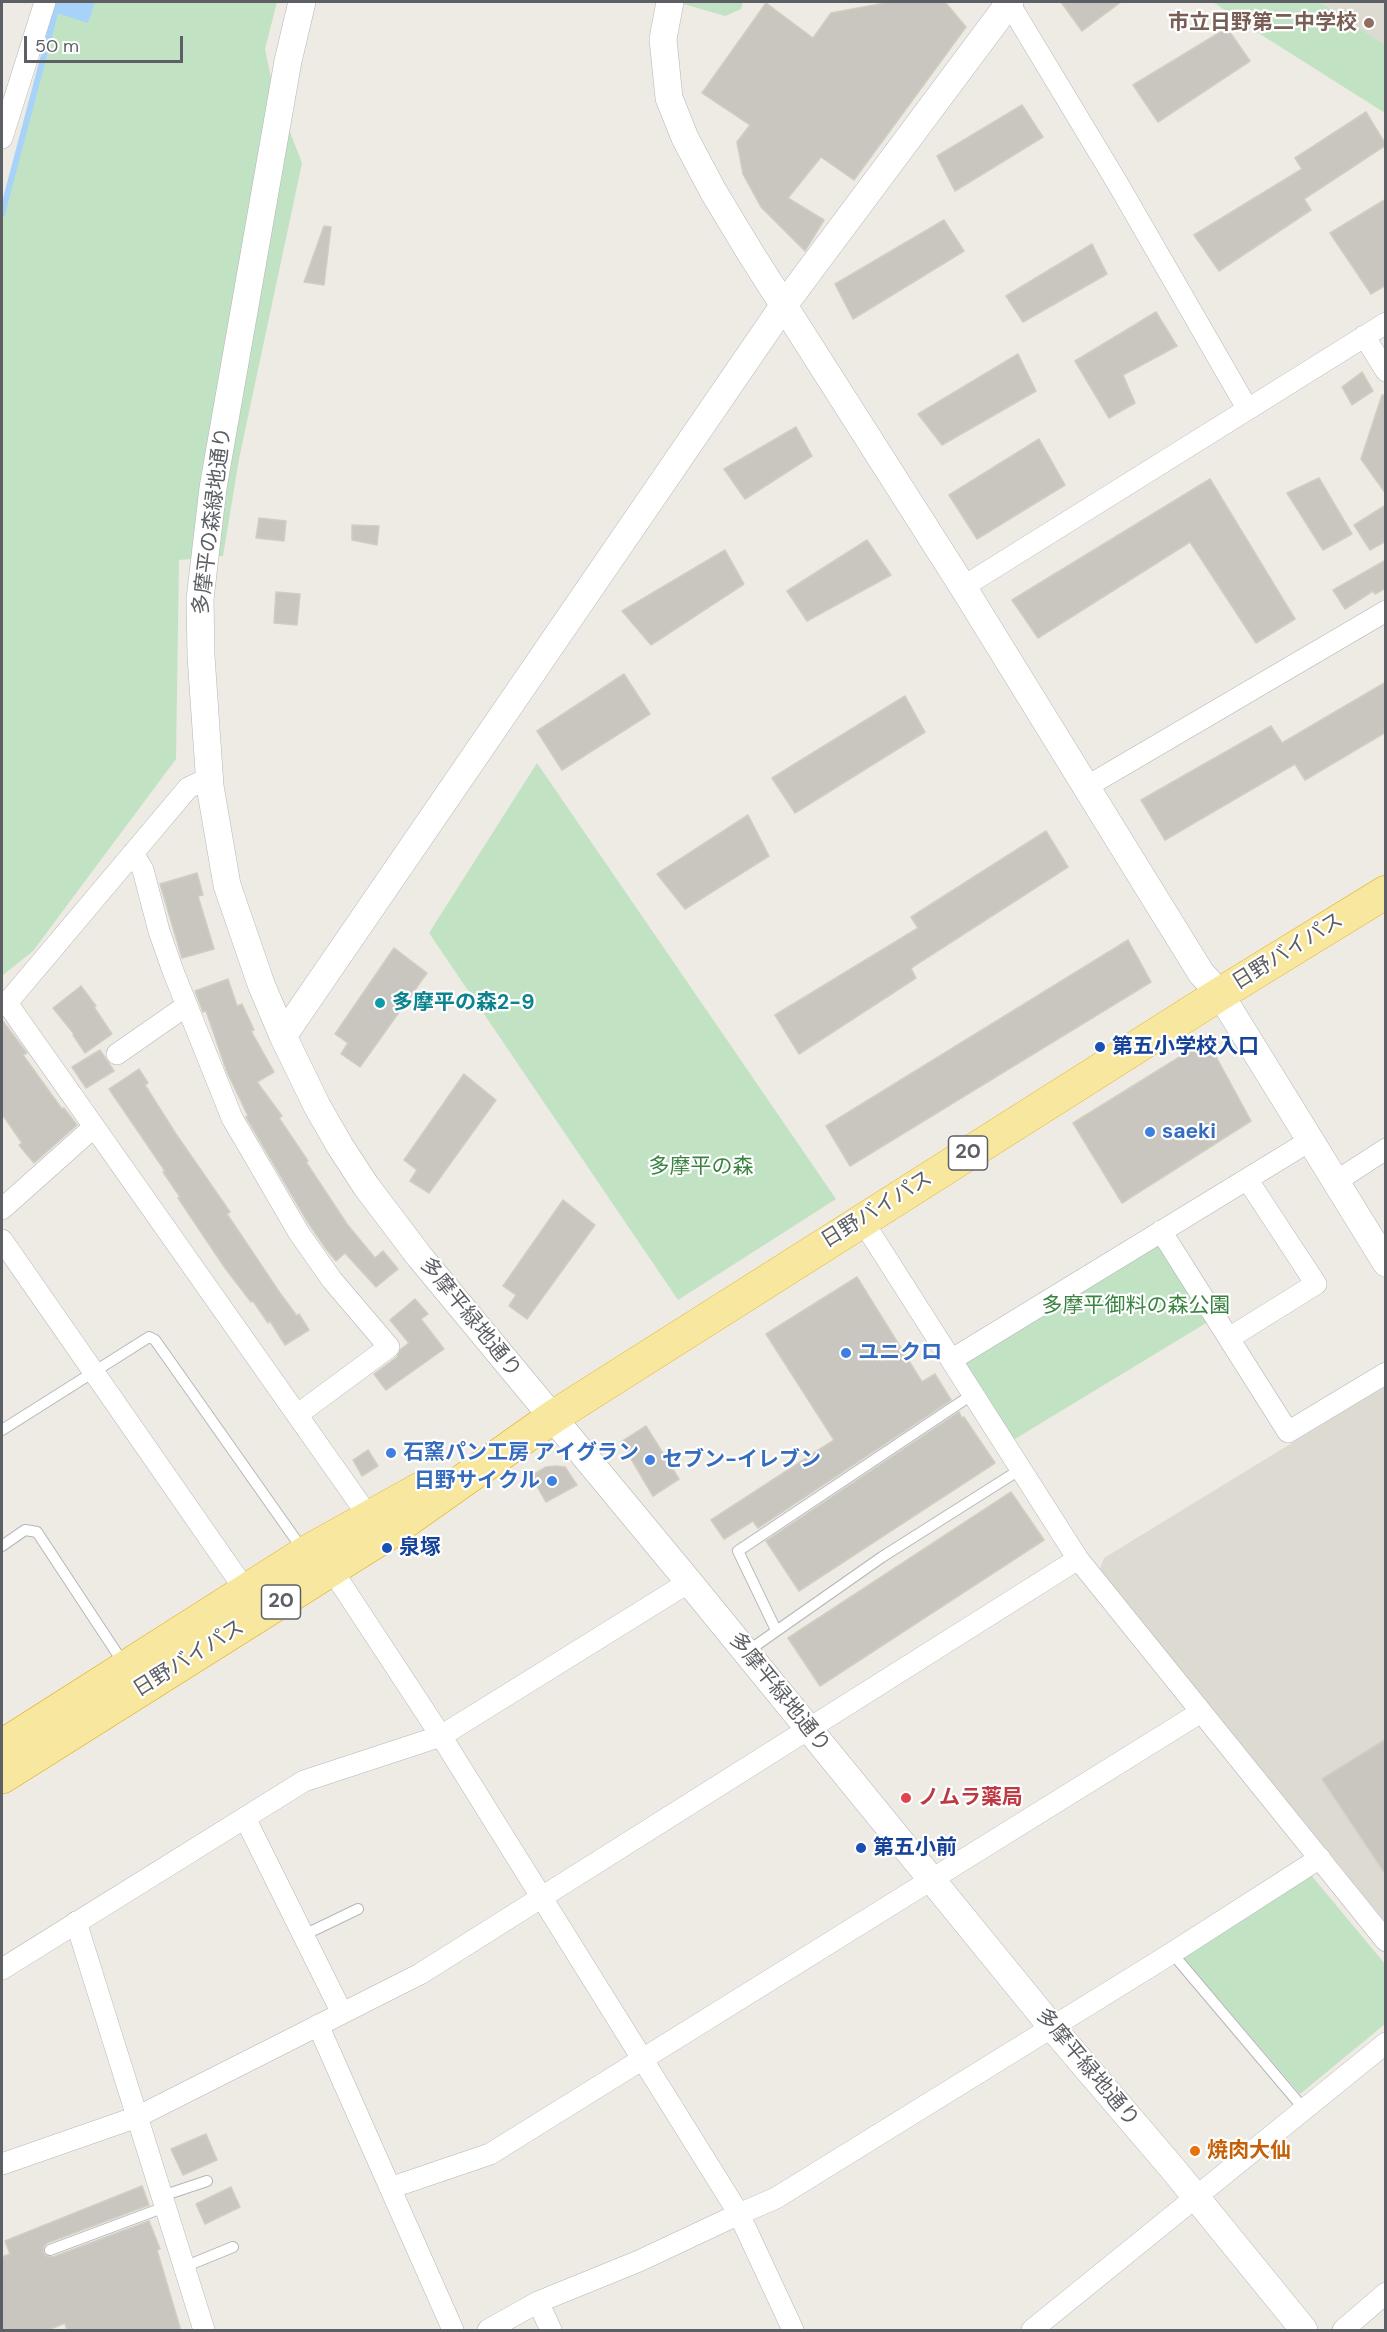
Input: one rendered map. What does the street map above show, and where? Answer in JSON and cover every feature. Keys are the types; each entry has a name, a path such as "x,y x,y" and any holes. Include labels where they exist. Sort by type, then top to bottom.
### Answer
{"highway":[{"name":"日野バイパス","path":"2,1777 386,1535 553,1417 1220,994 1386,892"},
{"name":"日野バイパス","path":"2,1746 305,1553 553,1417"}],"street":[{"path":"2,138 45,2"},
{"name":"多摩平の森緑地通り","path":"283,1035 261,984 227,885 209,778 201,656 200,599 213,488 288,61 302,2"},
{"path":"670,2 663,39 669,98 685,138 713,191 963,587 1201,973 1220,994 1386,1263"},
{"path":"283,1035 784,304 1010,2 1247,408"},
{"path":"963,587 1386,323"},
{"path":"1364,336 1386,371"},
{"path":"1086,787 1386,611"},
{"path":"209,778 188,788 7,1003 369,1517"},
{"path":"133,854 143,870 159,931 186,1006 232,1118 298,1233 332,1280 389,1347 297,1415"},
{"path":"117,1054 186,1006"},
{"name":"多摩平緑地通り","path":"283,1035 317,1106 366,1186 426,1265 1304,2331"},
{"path":"2,1209 94,1127"},
{"path":"951,1360 1311,1140"},
{"path":"1335,1182 1386,1149"},
{"path":"1229,1338 1316,1284 1247,1179"},
{"path":"862,1220 1078,1559 1386,1941"},
{"path":"1161,1231 1288,1432 1386,1373"},
{"path":"2,1240 246,1591"},
{"path":"2,2164 137,2117 420,1974 809,1731 1078,1559"},
{"path":"332,1569 441,1736 739,2214 793,2331"},
{"path":"2,1969 304,1781 441,1736 689,1582"},
{"path":"390,2188 490,2154 1201,1712"},
{"path":"245,1818 342,2013"},
{"path":"488,2331 538,2302 639,2261 776,2198 1172,1953 1320,1858"},
{"path":"76,1922 204,2331"},
{"path":"318,2025 453,2331"},
{"path":"1032,2331 1386,2043"},
{"path":"1343,2331 1386,2293"},
{"path":"538,2302 551,2331"}],"lane":[{"path":"2,1430 148,1337 155,1340 305,1553"},
{"path":"776,1630 738,1551 973,1394"},
{"path":"745,1653 882,1557 1021,1469"},
{"path":"2,1545 25,1530 37,1532 126,1667"},
{"path":"304,1935 358,1909"},
{"path":"1172,1953 1304,2109"},
{"path":"50,2250 207,2181"},
{"path":"184,2267 233,2247"}],"shaded area":[{"name":"市立日野第二中学校","path":"1320,2 1385,2 1385,45"},
{"path":"1385,1386 1385,1922 1099,1571 1104,1558"}],"green space":[{"path":"52,2 277,2 265,49 273,88 302,163 239,459 223,556 179,560 176,759 33,951 2,976 2,213 51,34 46,21"},
{"path":"677,2 743,2 741,9 725,16"},
{"path":"1213,2 1320,2 1385,45 1385,113 1249,27"},
{"name":"多摩平の森","path":"537,763 836,1199 678,1300 429,933"},
{"name":"多摩平御料の森公園","path":"1161,1231 1216,1317 1005,1445 951,1360"},
{"path":"1306,1869 1385,1964 1385,2024 1300,2094 1182,1956"}],"water":[{"path":"57,2 95,2 88,23 53,12"}],"building":[{"path":"890,2 945,2 966,27 854,180 821,157 788,198 824,220 805,251 761,207 743,174 737,142 750,125 702,93 766,3 813,38 831,13"},
{"path":"1061,2 1121,2 1082,31"},
{"path":"1227,28 1250,61 1158,122 1133,85"},
{"path":"1022,105 1043,137 955,191 937,156"},
{"path":"1366,112 1386,145 1304,199 1311,210 1219,271 1194,235 1302,169 1295,158"},
{"path":"1386,199 1386,285 1371,294 1330,233"},
{"path":"944,220 964,251 853,319 835,284"},
{"path":"324,226 331,227 324,285 304,282"},
{"path":"1092,244 1107,274 1023,322 1006,296"},
{"path":"1156,312 1177,346 1123,375 1135,403 1109,418 1075,361"},
{"path":"1018,354 1036,391 942,445 918,414"},
{"path":"1362,372 1373,391 1352,405 1342,387"},
{"path":"1382,395 1386,395 1386,494 1361,459"},
{"path":"796,427 812,456 745,499 724,469"},
{"path":"1039,439 1065,485 977,539 949,495"},
{"path":"1319,478 1352,534 1323,550 1287,493"},
{"path":"1210,479 1295,619 1256,643 1190,542 1038,638 1012,600"},
{"path":"1386,505 1386,541 1370,550 1354,525"},
{"path":"259,518 286,521 284,541 256,538"},
{"path":"352,525 379,526 377,545 352,540"},
{"path":"867,540 891,575 807,621 787,591"},
{"path":"725,550 744,584 651,645 622,611"},
{"path":"1386,560 1386,588 1375,594 1373,591 1345,609 1333,590"},
{"path":"276,592 300,594 297,625 274,623"},
{"path":"624,674 650,714 562,770 537,731"},
{"path":"1386,682 1386,732 1305,780 1295,764 1165,840 1141,800 1271,726 1282,743"},
{"path":"905,696 925,732 795,813 772,778"},
{"path":"748,815 769,856 685,909 657,874"},
{"path":"1046,831 1068,867 911,968 916,978 799,1054 775,1015 918,928 911,917"},
{"path":"197,873 203,895 198,896 214,949 182,958 160,884"},
{"path":"1128,940 1151,982 850,1166 826,1126"},
{"name":"多摩平の森2-9","path":"394,948 427,973 360,1067 341,1054 348,1043 335,1034"},
{"path":"228,979 237,1006 242,1004 254,1030 251,1031 274,1072 257,1082 282,1116 279,1118 347,1224 375,1258 383,1251 398,1269 376,1287 345,1253 336,1261 326,1249 246,1117 248,1116 227,1072 206,1011 203,1012 195,991"},
{"path":"81,986 112,1034 85,1053 74,1034 53,1008"},
{"path":"2,1020 27,1053 23,1055 62,1109 64,1108 77,1125 34,1163 19,1145 22,1143 2,1114"},
{"path":"1207,1040 1251,1121 1122,1203 1073,1123"},
{"path":"100,1050 114,1071 86,1088 72,1067"},
{"path":"139,1069 148,1083 145,1085 176,1134 230,1212 227,1214 280,1293 297,1316 299,1314 309,1330 285,1345 270,1321 268,1323 225,1268 178,1198 180,1197 163,1172 165,1171 109,1089"},
{"path":"464,1074 496,1100 429,1193 410,1181 417,1170 404,1160"},
{"path":"563,1200 595,1225 527,1319 509,1306 516,1295 503,1286"},
{"path":"857,1277 922,1382 935,1374 951,1400 758,1528 753,1521 724,1539 711,1520 834,1440 766,1334"},
{"path":"415,1299 428,1314 421,1319 444,1349 386,1390 374,1374 397,1357 401,1349 409,1343 390,1320"},
{"path":"959,1412 995,1463 799,1591 766,1541"},
{"name":"セブン-イレブン","path":"646,1426 679,1479 653,1496 621,1442"},
{"path":"368,1450 378,1466 362,1476 353,1460"},
{"path":"546,1467 565,1467 577,1485 546,1502 531,1476"},
{"path":"1011,1492 1044,1540 820,1686 788,1638"},
{"path":"1386,1739 1386,1875 1322,1779"},
{"path":"206,2134 217,2160 183,2175 171,2149"},
{"path":"142,2186 149,2205 47,2243 43,2252 46,2256 53,2257 149,2221 160,2249 157,2250 181,2331 67,2331 65,2323 46,2331 2,2331 2,2257 10,2254 5,2241"},
{"path":"231,2187 240,2207 205,2224 196,2204"}],"waterway":[{"path":"2,214 58,2"}],"place":[{"name":"市立日野第二中学校","path":"1369,23"},
{"name":"多摩平の森2-9","path":"380,1003"},
{"name":"第五小学校入口","path":"1100,1047"},
{"name":"saeki","path":"1150,1132"},
{"name":"ユニクロ","path":"846,1353"},
{"name":"石窯パン工房 アイグラン","path":"391,1453"},
{"name":"セブン-イレブン","path":"650,1460"},
{"name":"日野サイクル","path":"552,1481"},
{"name":"泉塚","path":"387,1548"},
{"name":"ノムラ薬局","path":"906,1798"},
{"name":"第五小前","path":"861,1848"},
{"name":"焼肉大仙","path":"1195,2151"}]}
